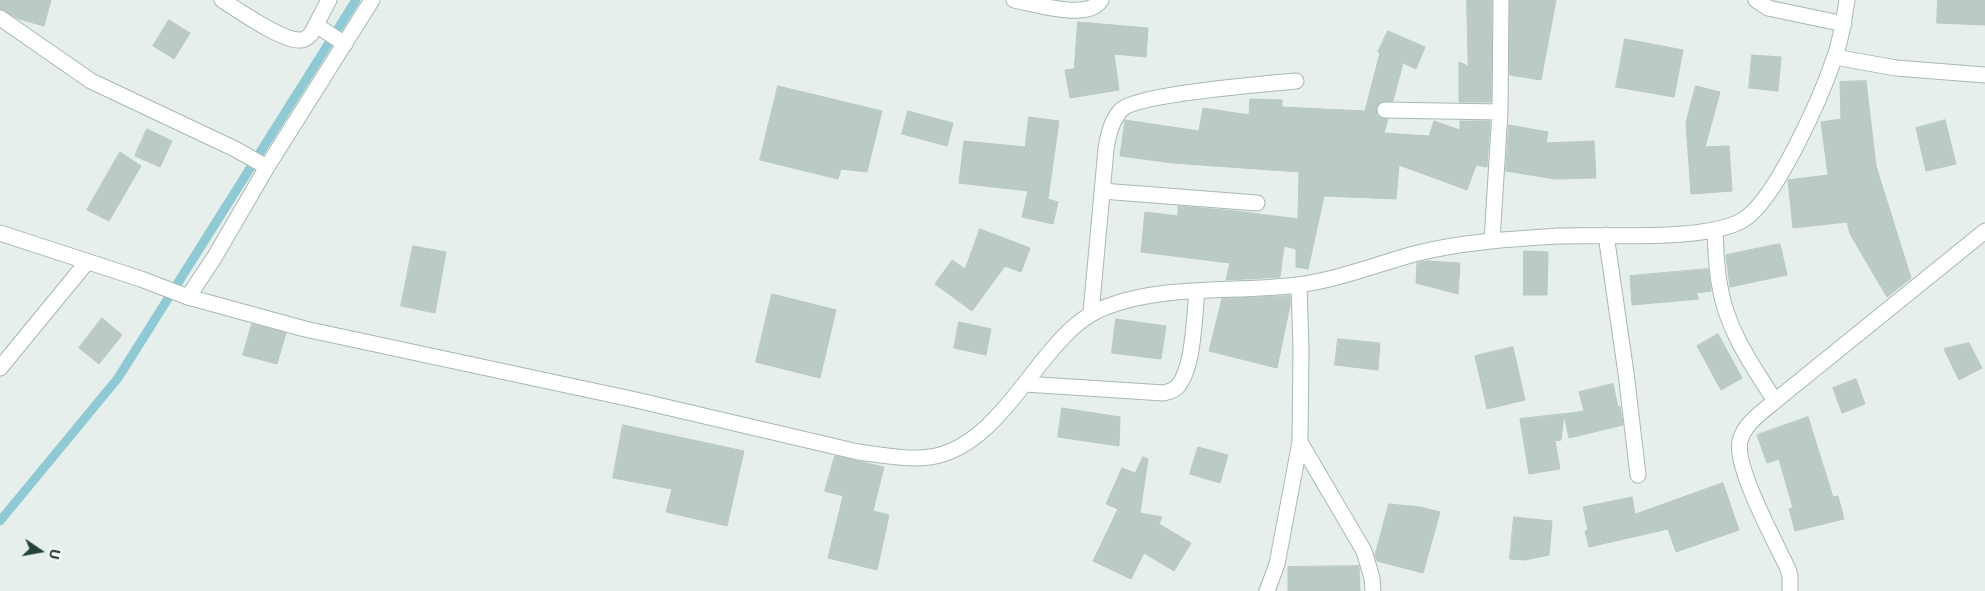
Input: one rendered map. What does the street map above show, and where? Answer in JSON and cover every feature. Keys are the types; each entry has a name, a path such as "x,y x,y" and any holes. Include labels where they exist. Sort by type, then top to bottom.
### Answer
{"street":[{"path":"222,0 266,27 298,40 307,38 317,26 329,0"},
{"path":"181,295 214,258 263,165 341,42 372,0"},
{"path":"1014,0 1079,11 1094,8 1101,0"},
{"path":"1492,241 1500,112 1501,0"},
{"path":"1756,0 1768,8 1844,24"},
{"path":"0,233 141,279 181,295 305,329 609,394 858,452 895,457 927,457 946,454 966,443 1006,408 1060,340 1076,324 1091,313 1116,304 1153,294 1298,285 1362,270 1415,254 1492,241 1558,236 1669,234 1715,230 1737,223 1747,218 1766,198 1802,134 1822,92 1835,57 1844,24 1847,0"},
{"path":"0,18 91,81 235,149 263,165"},
{"path":"317,26 341,42"},
{"path":"1835,57 1896,68 1985,76"},
{"path":"1091,313 1106,149 1111,128 1121,110 1127,106 1153,98 1296,81"},
{"path":"1385,110 1500,112"},
{"path":"1102,191 1258,203"},
{"path":"1715,230 1720,289 1731,327 1775,401"},
{"path":"1790,591 1788,569 1752,492 1740,456 1740,441 1747,427 1775,401 1985,231"},
{"path":"1606,235 1626,373 1638,475"},
{"path":"0,368 87,262"},
{"path":"1267,591 1277,564 1300,442 1301,350 1298,285"},
{"path":"1025,384 1101,390 1164,393 1172,391 1182,381 1188,364 1197,292"},
{"path":"1300,442 1364,551 1372,578 1373,591"}],"building":[{"path":"0,0 51,0 44,26 19,19 0,9"},
{"path":"1467,0 1492,0 1491,102 1459,102 1459,62 1468,66"},
{"path":"1510,0 1556,0 1541,80 1510,75"},
{"path":"1938,0 1985,0 1985,25 1937,23"},
{"path":"169,20 190,33 174,59 153,46"},
{"path":"1078,22 1148,28 1146,57 1114,54 1119,90 1070,98 1065,70 1074,69"},
{"path":"1388,31 1425,47 1416,69 1403,63 1393,101 1381,102 1377,106 1377,115 1388,119 1384,133 1429,136 1434,121 1460,130 1460,121 1490,121 1487,167 1476,165 1467,190 1399,165 1396,199 1324,196 1308,269 1296,267 1296,249 1284,246 1280,277 1226,280 1230,263 1141,252 1145,212 1178,216 1178,206 1298,219 1299,172 1173,163 1120,156 1125,120 1199,131 1203,108 1249,115 1250,99 1282,100 1282,107 1365,111 1380,53 1378,52"},
{"path":"1625,39 1683,50 1674,97 1616,87"},
{"path":"1752,55 1781,57 1778,91 1749,88"},
{"path":"1866,81 1876,166 1911,278 1887,297 1850,234 1847,222 1793,228 1788,180 1828,175 1821,122 1841,119 1840,82"},
{"path":"778,86 882,111 867,172 841,169 838,179 760,160"},
{"path":"1696,86 1720,92 1705,147 1729,146 1732,191 1691,194 1686,123"},
{"path":"908,111 953,123 947,146 902,134"},
{"path":"1029,117 1059,121 1048,199 1058,202 1053,224 1022,217 1028,191 959,183 964,141 1025,147"},
{"path":"1945,120 1956,164 1926,171 1916,128"},
{"path":"1509,125 1548,132 1546,143 1594,141 1596,178 1555,179 1506,171"},
{"path":"147,129 172,141 160,167 135,156"},
{"path":"120,152 141,166 109,221 87,210"},
{"path":"980,229 1030,248 1021,272 1005,266 972,311 935,284 952,260 965,269"},
{"path":"1780,244 1787,275 1730,287 1726,255"},
{"path":"413,246 446,252 435,313 401,306"},
{"path":"1524,251 1548,252 1547,295 1524,295"},
{"path":"1427,261 1460,263 1458,294 1416,283 1417,263"},
{"path":"1708,269 1711,291 1696,293 1699,299 1632,305 1630,276"},
{"path":"772,294 836,310 820,378 756,362"},
{"path":"1290,296 1290,305 1277,368 1209,351 1222,299"},
{"path":"102,318 122,335 99,364 79,348"},
{"path":"1116,319 1166,326 1161,359 1112,353"},
{"path":"959,322 991,329 986,355 954,348"},
{"path":"252,324 286,333 277,364 243,355"},
{"path":"1718,334 1742,378 1721,390 1697,346"},
{"path":"1338,339 1380,343 1378,370 1335,365"},
{"path":"1969,343 1982,368 1959,380 1944,349"},
{"path":"1513,347 1525,400 1487,409 1475,356"},
{"path":"1856,379 1865,404 1842,413 1833,388"},
{"path":"1613,384 1618,407 1620,406 1623,425 1569,438 1564,414 1584,411 1579,392"},
{"path":"1062,408 1120,417 1119,446 1058,437"},
{"path":"1564,414 1561,440 1555,441 1560,469 1529,474 1520,419"},
{"path":"1808,417 1833,497 1838,496 1844,519 1795,531 1789,509 1793,508 1779,459 1767,463 1757,435"},
{"path":"623,425 744,451 727,526 666,512 672,489 613,478"},
{"path":"1198,447 1228,455 1220,483 1190,474"},
{"path":"835,456 884,467 873,511 889,515 877,570 828,558 843,496 825,491"},
{"path":"1143,457 1148,459 1140,513 1162,517 1159,524 1191,543 1174,571 1144,553 1131,579 1093,561 1118,509 1106,504 1122,468 1135,473"},
{"path":"1723,483 1739,530 1676,552 1668,529 1589,547 1585,531 1588,530 1583,507 1632,497 1635,514"},
{"path":"1389,504 1420,507 1440,512 1423,573 1377,561 1375,556"},
{"path":"1514,517 1552,521 1549,555 1525,560 1510,559"},
{"path":"1359,566 1360,591 1288,591 1288,567"}],"waterway":[{"path":"0,521 118,378 356,0"}]}
